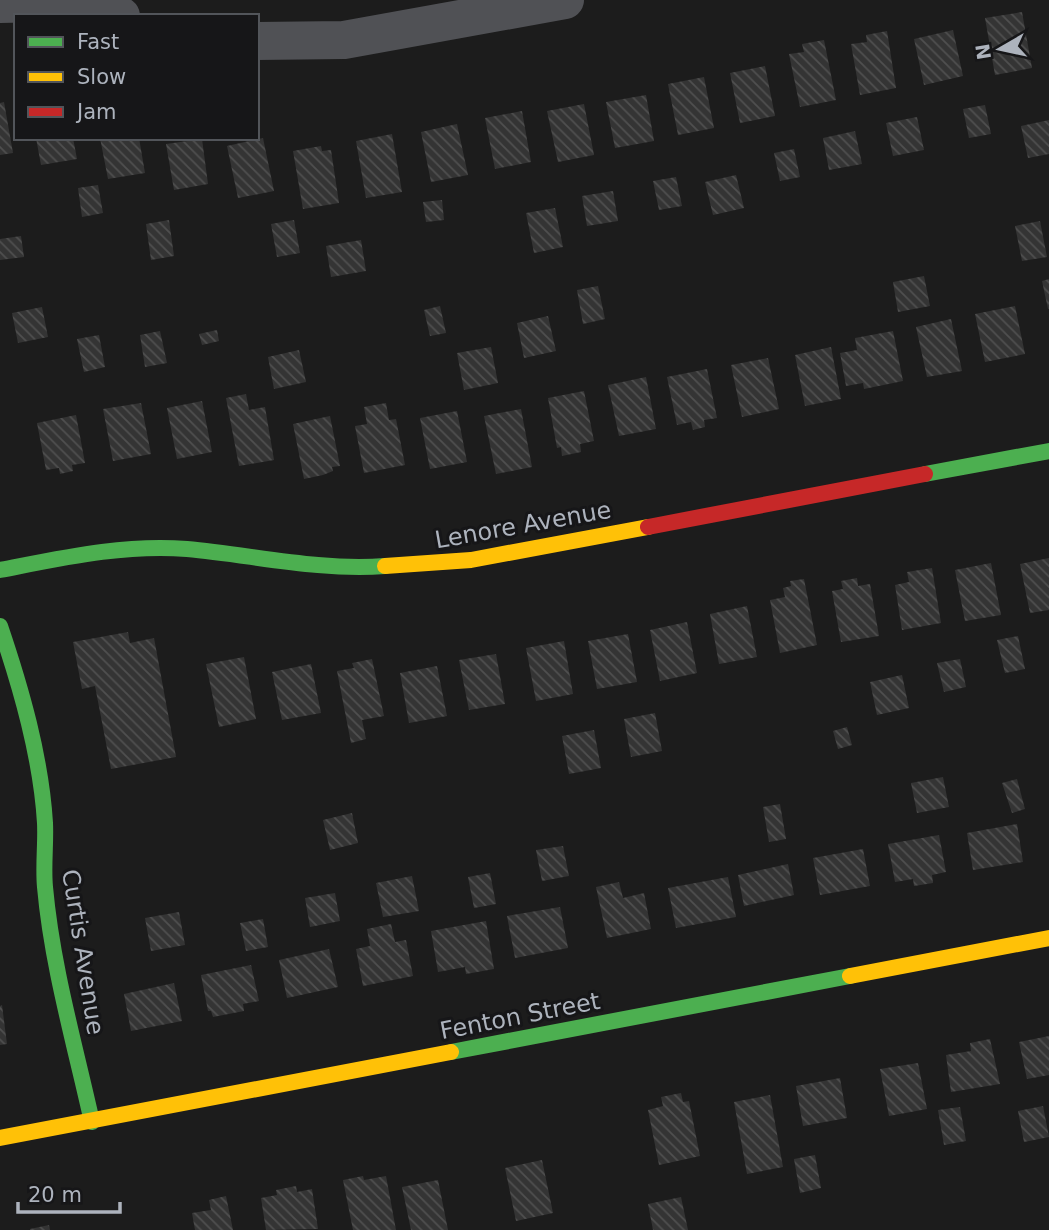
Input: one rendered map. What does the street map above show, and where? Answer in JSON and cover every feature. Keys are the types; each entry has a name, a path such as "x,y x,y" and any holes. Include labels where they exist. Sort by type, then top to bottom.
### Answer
{"street":[{"path":"259,41 285,43 355,39 565,0"},
{"path":"0,4 33,2 108,14"},
{"name":"Lenore Avenue","path":"0,570 87,553 141,548 185,549 355,568 471,560 1049,451"},
{"name":"Curtis Avenue","path":"0,626 18,679 34,755 46,822 45,886 49,912 92,1122"},
{"name":"Fenton Street","path":"0,1138 1049,938"}],"building":[{"path":"1022,12 1032,68 995,75 985,18"},
{"path":"953,30 963,76 924,85 914,39"},
{"path":"887,31 896,88 860,95 851,44 867,42 866,35"},
{"path":"824,40 836,100 800,107 789,54 804,52 802,44"},
{"path":"765,66 775,116 740,123 730,73"},
{"path":"704,77 714,128 678,135 668,84"},
{"path":"646,95 654,141 615,148 606,102"},
{"path":"4,102 13,153 0,155 0,103"},
{"path":"584,104 594,155 558,162 547,111"},
{"path":"985,105 991,134 969,138 963,109"},
{"path":"522,111 531,162 495,169 485,118"},
{"path":"917,117 924,150 893,156 886,123"},
{"path":"1049,120 1049,154 1028,158 1021,126"},
{"path":"457,124 468,175 431,182 421,132"},
{"path":"855,131 862,164 829,170 823,138"},
{"path":"392,134 402,192 366,198 356,141"},
{"path":"263,138 274,191 238,198 227,146"},
{"path":"36,140 73,140 77,159 41,165"},
{"path":"100,140 139,140 145,173 108,179"},
{"path":"202,140 208,184 174,190 166,144"},
{"path":"321,146 322,151 331,150 339,203 303,209 293,151"},
{"path":"794,149 800,177 780,181 774,153"},
{"path":"736,175 744,208 713,215 705,182"},
{"path":"676,177 682,206 659,210 653,181"},
{"path":"98,185 103,213 82,217 78,188"},
{"path":"613,191 618,221 587,226 582,196"},
{"path":"442,200 444,220 426,222 423,202"},
{"path":"555,208 563,247 534,253 526,213"},
{"path":"169,220 174,256 151,260 146,224"},
{"path":"294,220 300,253 277,257 271,224"},
{"path":"1040,221 1047,257 1022,261 1015,226"},
{"path":"21,236 24,257 0,260 0,239"},
{"path":"361,240 366,271 331,277 326,246"},
{"path":"924,276 930,306 898,312 893,282"},
{"path":"1049,279 1049,309 1048,309 1042,281"},
{"path":"598,286 605,319 583,324 577,290"},
{"path":"440,306 446,333 430,336 424,310"},
{"path":"1015,306 1025,354 985,362 975,314"},
{"path":"42,307 48,337 18,343 12,313"},
{"path":"548,316 556,351 524,358 517,323"},
{"path":"951,319 962,371 927,377 916,327"},
{"path":"217,330 219,341 202,345 199,334"},
{"path":"160,331 167,363 145,367 140,335"},
{"path":"893,331 903,381 864,389 863,383 846,386 840,353 857,350 855,338"},
{"path":"99,335 105,367 84,372 77,339"},
{"path":"491,347 498,383 464,390 457,353"},
{"path":"831,347 841,399 805,406 795,355"},
{"path":"299,350 306,382 274,389 268,357"},
{"path":"768,358 779,409 742,417 731,365"},
{"path":"707,369 717,418 704,420 705,427 693,430 691,422 677,425 667,377"},
{"path":"646,377 656,429 619,436 608,385"},
{"path":"584,391 594,441 580,444 581,452 562,456 561,447 557,448 548,398"},
{"path":"246,394 249,410 265,407 274,460 239,466 226,398"},
{"path":"202,401 212,452 177,459 167,408"},
{"path":"141,403 151,454 113,461 103,409"},
{"path":"386,403 389,420 396,419 405,465 364,473 355,426 367,424 364,407"},
{"path":"521,409 532,467 496,474 484,416"},
{"path":"457,411 467,462 430,469 420,418"},
{"path":"76,415 85,463 72,465 73,471 60,474 59,468 46,470 37,423"},
{"path":"330,416 340,466 332,467 333,471 323,475 304,479 293,424"},
{"path":"1049,558 1049,610 1030,613 1020,564"},
{"path":"991,563 1001,615 965,621 955,570"},
{"path":"932,568 941,623 902,630 895,585 909,582 907,572"},
{"path":"857,578 858,586 870,584 879,636 841,642 832,591 843,589 841,581"},
{"path":"804,579 817,645 780,653 770,600 785,597 783,588 791,586 790,581"},
{"path":"747,606 757,657 719,664 710,614"},
{"path":"687,622 697,673 660,681 650,630"},
{"path":"128,632 130,643 154,638 176,757 111,769 95,686 82,689 73,642"},
{"path":"628,634 637,682 597,689 588,641"},
{"path":"1018,636 1025,669 1005,673 997,640"},
{"path":"564,641 573,694 536,701 526,648"},
{"path":"496,654 505,704 469,710 459,660"},
{"path":"244,657 256,719 219,727 206,664"},
{"path":"372,659 384,716 362,720 366,739 351,743 337,671 354,668 352,663"},
{"path":"960,659 966,687 944,692 937,663"},
{"path":"311,664 321,713 282,720 272,672"},
{"path":"437,666 447,716 409,723 400,673"},
{"path":"902,675 909,708 877,715 870,682"},
{"path":"655,713 662,751 631,757 624,719"},
{"path":"847,727 852,745 838,749 833,731"},
{"path":"594,730 601,768 569,774 562,736"},
{"path":"943,777 949,807 917,813 911,783"},
{"path":"1017,779 1025,809 1012,813 1002,783"},
{"path":"780,804 786,839 769,842 763,807"},
{"path":"352,813 358,843 330,850 323,820"},
{"path":"1017,824 1023,862 973,870 967,833"},
{"path":"939,835 946,872 932,875 933,883 914,886 913,879 895,882 888,844"},
{"path":"563,846 569,876 542,881 536,850"},
{"path":"863,849 870,886 820,895 813,858"},
{"path":"788,864 794,895 744,906 738,875"},
{"path":"490,873 496,904 474,908 468,877"},
{"path":"412,876 419,911 383,917 376,883"},
{"path":"728,877 736,917 676,928 668,888"},
{"path":"619,882 623,898 644,893 651,929 607,938 596,887"},
{"path":"335,893 340,921 310,927 305,898"},
{"path":"560,907 568,948 515,958 507,916"},
{"path":"179,912 185,945 151,951 145,918"},
{"path":"263,919 268,947 246,951 240,923"},
{"path":"486,921 494,969 466,974 465,967 438,972 431,931"},
{"path":"391,924 395,942 406,940 413,976 363,986 356,949 370,946 367,929"},
{"path":"329,949 338,987 287,998 279,960"},
{"path":"251,965 259,1001 243,1004 244,1011 213,1017 211,1011 208,1011 201,975"},
{"path":"174,983 182,1021 131,1031 124,994"},
{"path":"2,1005 7,1044 0,1045 0,1006"},
{"path":"1049,1036 1049,1075 1027,1079 1019,1042"},
{"path":"990,1039 1000,1084 951,1092 946,1055 971,1051 970,1043"},
{"path":"918,1063 927,1109 889,1116 880,1069"},
{"path":"840,1078 847,1118 803,1126 796,1086"},
{"path":"681,1093 683,1102 689,1101 700,1156 659,1165 648,1110 663,1106 661,1097"},
{"path":"770,1095 783,1167 747,1174 734,1102"},
{"path":"1043,1106 1049,1137 1024,1142 1018,1111"},
{"path":"960,1107 966,1141 944,1145 938,1110"},
{"path":"815,1155 821,1188 800,1193 794,1159"},
{"path":"542,1160 553,1213 516,1221 505,1168"},
{"path":"363,1176 364,1180 386,1176 396,1230 353,1230 343,1180"},
{"path":"438,1180 448,1230 411,1230 402,1187"},
{"path":"296,1186 297,1192 312,1189 318,1229 266,1230 261,1198 277,1195 276,1190"},
{"path":"226,1196 233,1230 195,1230 192,1213 211,1210 209,1200"},
{"path":"681,1197 688,1230 653,1230 648,1204"},
{"path":"49,1225 50,1230 30,1230 30,1229"}],"traffic: fast":[{"path":"925,474 1049,451"},
{"path":"0,570 93,553 140,548 187,549 336,566 385,566"},
{"path":"0,626 35,748 45,823 44,879 48,917 58,976 92,1122"},
{"path":"451,1052 850,976"}],"traffic: slow":[{"path":"385,566 471,560 648,527"},
{"path":"850,976 1049,938"},
{"path":"0,1138 451,1052"}],"traffic: jam":[{"path":"648,527 925,474"}]}
